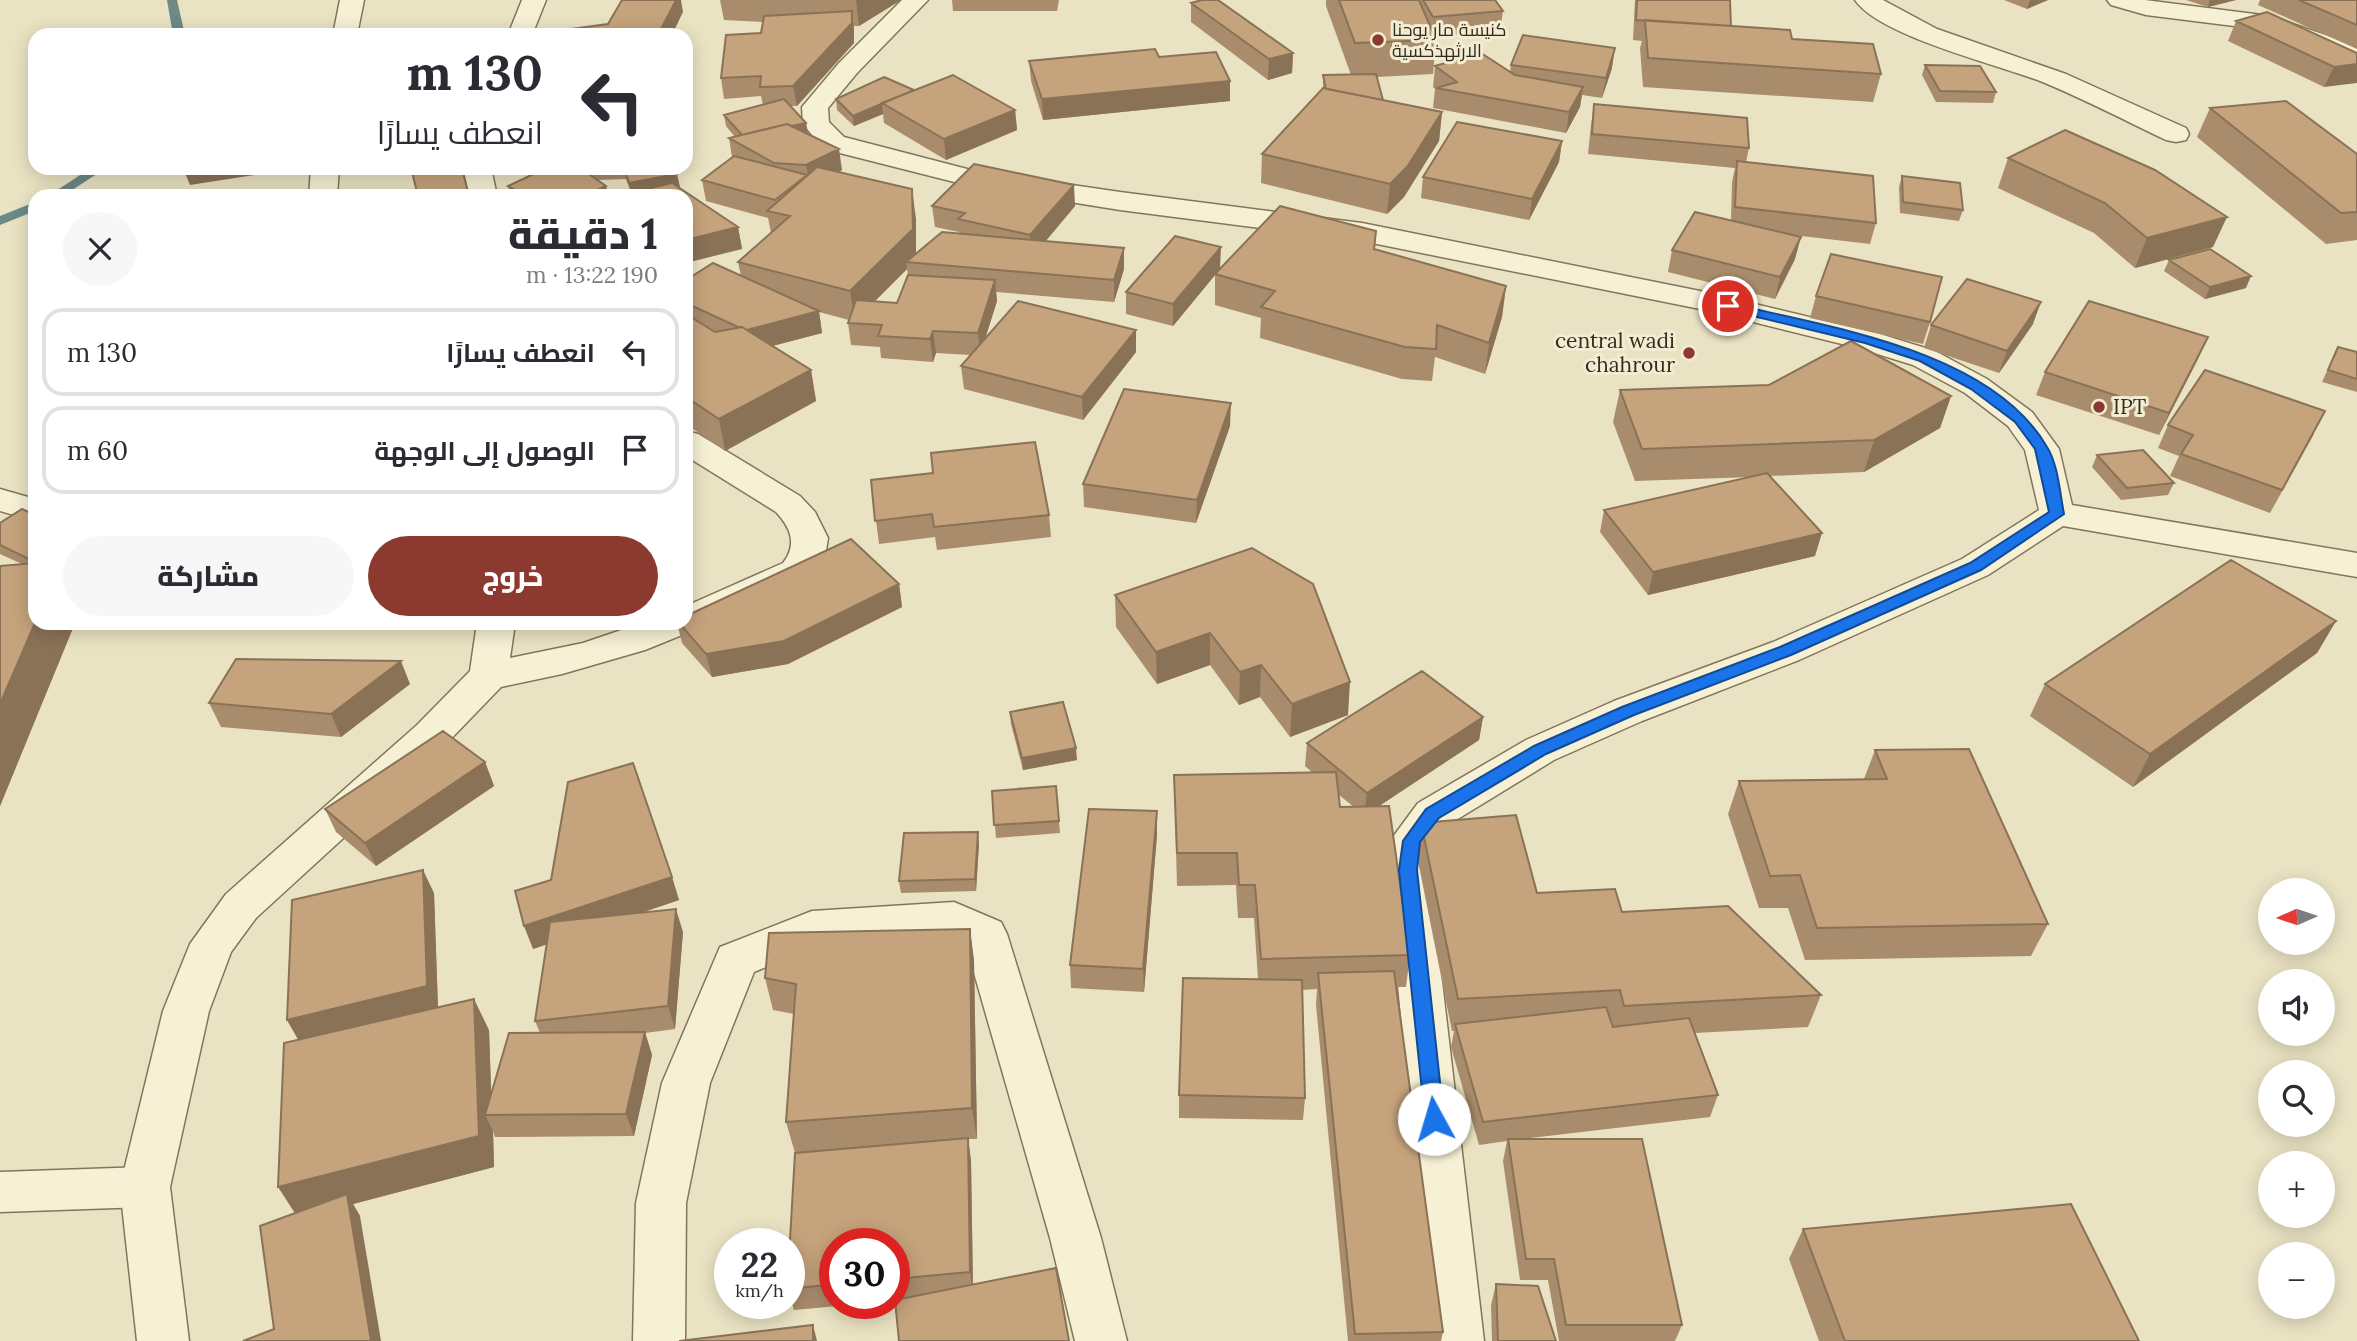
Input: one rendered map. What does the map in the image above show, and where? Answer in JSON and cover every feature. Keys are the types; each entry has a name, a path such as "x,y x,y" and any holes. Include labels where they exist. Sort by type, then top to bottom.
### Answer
{"street":[{"path":"346,28 352,0"},
{"path":"523,28 534,0"},
{"path":"916,0 863,51 815,107 816,124 834,143 899,162 1023,187 1362,232 1705,301 1869,341 1924,358 1976,386 2020,419 2042,449 2057,514"},
{"path":"1867,0 1882,12 1919,30 2043,73 2176,134"},
{"path":"2119,0 2146,8 2270,23 2357,55"},
{"path":"693,444 788,504 803,520 810,538 807,557 796,571 770,585 693,617"},
{"path":"0,500 28,508"},
{"path":"1458,1341 1408,870 1411,841 1433,814 1540,750 1628,711 1786,651 1975,567 2057,514 2357,565"},
{"path":"163,1341 145,1187 187,1011 212,944 242,906 430,735 489,675 495,630"},
{"path":"489,675 531,670 594,654 659,630"},
{"path":"659,1341 661,1203 686,1083 736,960 812,929 954,919 985,934 1012,1034 1087,1279 1101,1341"}],"lane":[{"path":"0,1192 145,1187"}],"building":[{"path":"622,0 676,0 662,28 579,28 608,24"},
{"path":"1218,0 1293,53 1269,59 1191,3"},
{"path":"1339,0 1419,0 1436,40 1355,43"},
{"path":"1423,0 1495,0 1503,11 1433,17"},
{"path":"1637,0 1730,0 1731,26 1636,20"},
{"path":"2299,0 2357,0 2357,25"},
{"path":"852,11 852,23 793,86 760,87 761,76 721,78 726,35 761,33 764,16"},
{"path":"2267,12 2357,53 2357,64 2334,67 2236,21"},
{"path":"1645,20 1790,30 1792,39 1873,44 1881,74 1648,58"},
{"path":"1523,35 1615,48 1606,78 1511,65"},
{"path":"1155,49 1159,57 1216,52 1230,81 1042,99 1029,61"},
{"path":"1481,53 1515,75 1583,87 1569,112 1436,88 1457,82 1435,66"},
{"path":"1925,65 1980,66 1996,92 1940,91"},
{"path":"1376,74 1383,100 1326,89 1323,75"},
{"path":"953,75 1015,110 944,139 882,103"},
{"path":"884,77 914,90 853,116 836,99"},
{"path":"1323,88 1442,112 1407,167 1390,184 1262,154"},
{"path":"784,99 806,123 792,126 787,124 742,135 724,115"},
{"path":"2286,101 2357,154 2357,212 2341,213 2210,108"},
{"path":"1594,104 1747,118 1749,148 1592,134"},
{"path":"1457,122 1562,141 1532,199 1423,177"},
{"path":"787,124 839,149 806,165 774,163 729,138"},
{"path":"2065,130 2155,170 2227,217 2147,238 2105,203 2008,158"},
{"path":"734,156 807,175 775,200 702,180"},
{"path":"1737,161 1873,176 1876,223 1735,207"},
{"path":"974,164 1074,185 1030,235 958,219 965,213 932,206"},
{"path":"817,167 912,189 913,229 850,291 738,262 790,216 767,211"},
{"path":"413,175 464,175 467,189 416,189"},
{"path":"531,175 590,175 606,186 600,189 513,189 508,186"},
{"path":"626,175 672,175 629,183"},
{"path":"1902,176 1960,183 1963,210 1903,202"},
{"path":"672,183 681,189 647,189"},
{"path":"693,197 738,227 693,238"},
{"path":"1280,206 1376,231 1374,249 1506,286 1489,343 1437,325 1436,349 1405,347 1261,307 1275,291 1215,274"},
{"path":"1695,212 1801,237 1780,277 1672,250"},
{"path":"942,232 1124,248 1114,280 906,262"},
{"path":"1175,236 1221,247 1173,304 1126,292"},
{"path":"2210,249 2251,276 2210,287 2169,260"},
{"path":"1831,254 1942,277 1930,322 1816,296"},
{"path":"713,263 819,311 747,330 693,306 693,276"},
{"path":"908,275 995,280 978,333 933,331 930,339 878,336 882,325 848,323 856,300 897,303"},
{"path":"1967,279 2041,302 2007,351 1931,325"},
{"path":"1018,301 1136,330 1082,397 961,366"},
{"path":"2089,301 2208,337 2169,413 2045,372"},
{"path":"693,318 715,332 742,327 811,370 719,419 693,402"},
{"path":"1851,341 1951,396 1874,440 1642,449 1620,390 1769,385"},
{"path":"2338,347 2357,352 2357,379 2328,370"},
{"path":"2205,370 2325,411 2282,490 2181,454 2193,435 2168,425"},
{"path":"1124,389 1231,403 1197,500 1083,484"},
{"path":"1035,442 1049,515 934,527 932,514 875,521 871,480 933,473 931,453"},
{"path":"2143,450 2174,483 2127,488 2097,455"},
{"path":"1767,473 1822,533 1653,572 1604,510"},
{"path":"22,509 28,512 28,559 0,545 0,523"},
{"path":"851,539 899,584 784,641 706,654 685,630 693,630 693,613"},
{"path":"1252,548 1313,584 1350,682 1292,704 1261,665 1240,672 1210,633 1156,652 1115,595"},
{"path":"2231,560 2336,621 2150,754 2045,684"},
{"path":"28,564 28,630 32,630 0,704 0,566"},
{"path":"236,659 401,661 331,714 209,703"},
{"path":"1422,671 1483,717 1367,793 1307,743"},
{"path":"1063,702 1076,748 1022,758 1010,712"},
{"path":"443,731 485,762 365,843 325,809"},
{"path":"1969,749 2048,924 1817,928 1800,875 1770,876 1739,781 1887,779 1875,750"},
{"path":"633,763 672,877 524,926 515,891 551,880 568,782"},
{"path":"1336,772 1340,807 1389,806 1410,955 1261,959 1255,885 1239,885 1237,853 1177,853 1174,775"},
{"path":"1056,786 1059,821 994,825 992,791"},
{"path":"1089,809 1157,811 1143,969 1070,965"},
{"path":"1516,815 1537,893 1615,889 1622,912 1728,906 1821,995 1624,1006 1620,990 1458,999 1421,823"},
{"path":"978,832 975,879 899,881 904,833"},
{"path":"423,870 427,986 287,1020 292,900"},
{"path":"676,909 668,1006 535,1021 550,922"},
{"path":"970,929 972,1108 786,1122 796,984 765,978 769,933"},
{"path":"1394,971 1443,1332 1355,1334 1318,973"},
{"path":"1183,978 1302,980 1305,1098 1179,1095"},
{"path":"474,999 479,1136 278,1187 284,1043"},
{"path":"1606,1007 1613,1027 1689,1018 1718,1095 1483,1122 1455,1024"},
{"path":"645,1032 626,1114 485,1115 509,1033"},
{"path":"968,1138 970,1272 910,1278 910,1228 819,1228 819,1286 805,1287 805,1228 791,1228 795,1153"},
{"path":"1508,1139 1642,1139 1682,1325 1566,1325 1554,1259 1526,1259"},
{"path":"347,1194 371,1341 243,1341 274,1329 260,1226"},
{"path":"2071,1204 2139,1341 1845,1341 1803,1229"},
{"path":"1056,1268 1069,1341 899,1341 897,1319 910,1319 910,1297"},
{"path":"1496,1284 1538,1286 1556,1341 1498,1341"},
{"path":"813,1325 813,1341 679,1341"}],"waterway":[{"path":"172,0 178,28"},
{"path":"66,189 88,175"},
{"path":"0,221 28,209"}],"place":[{"name":"كنيسة مار يوحنا الارثهذكسية","path":"1378,40"},
{"name":"central wadi chahrour","path":"1689,353"},
{"name":"IPT","path":"2099,407"}],"route":[{"path":"1434,1119 1408,870 1411,841 1433,814 1540,750 1628,711 1786,651 1975,567 2057,514 2042,449 2020,419 1976,386 1924,358 1869,341 1728,306"}]}
